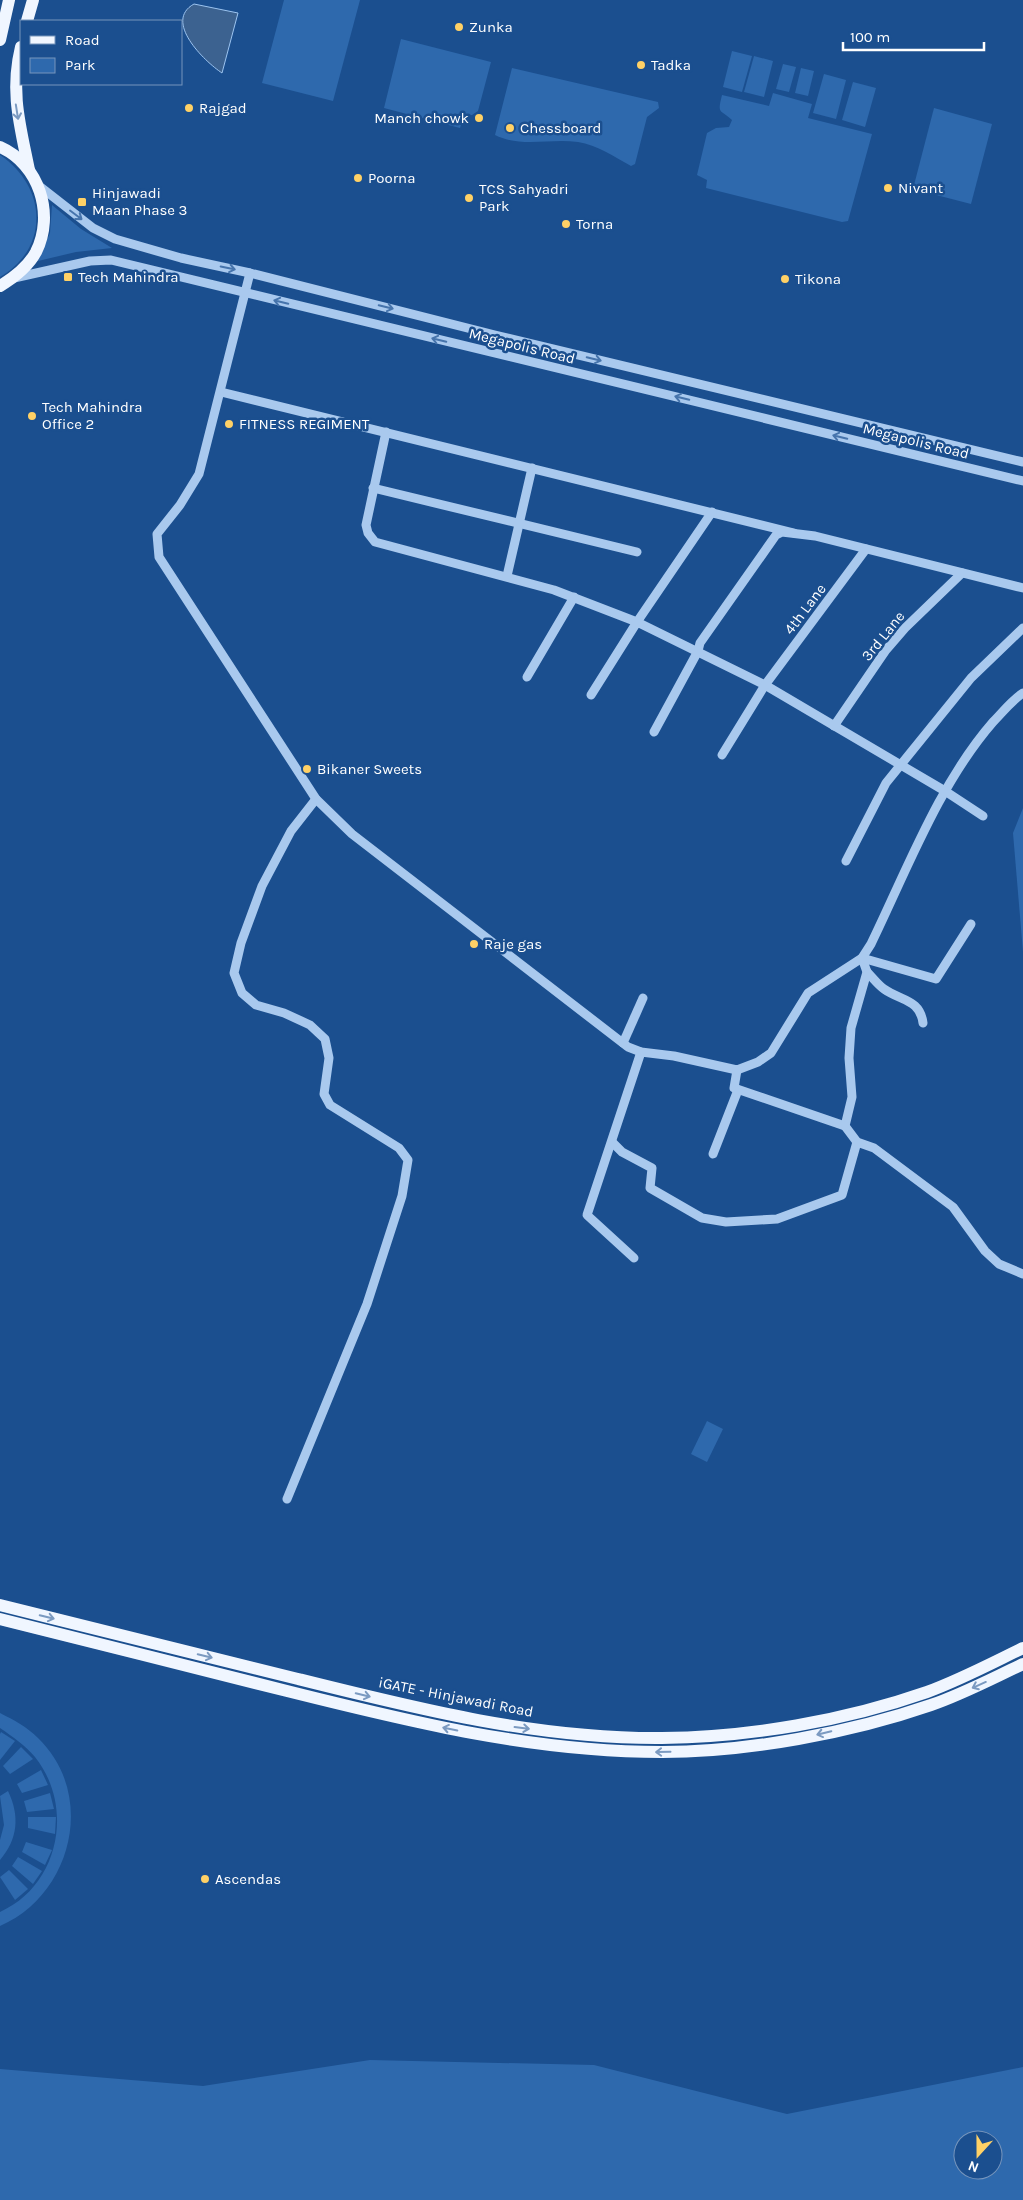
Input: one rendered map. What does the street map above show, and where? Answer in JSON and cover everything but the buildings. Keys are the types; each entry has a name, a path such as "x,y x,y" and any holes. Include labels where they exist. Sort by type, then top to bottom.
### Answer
{"main road":[{"path":"0,40 9,0"},
{"path":"27,20 32,0"},
{"path":"20,50 16,66 16,102 29,170"},
{"path":"0,147 17,158 29,170 38,185 43,202 44,219 42,236 36,252 14,278 0,286"},
{"name":"iGATE - Hinjawadi Road","path":"0,1605 389,1702 491,1724 574,1734 663,1738 747,1732 811,1722 884,1705 928,1691 1023,1648"},
{"name":"iGATE - Hinjawadi Road","path":"0,1619 395,1718 489,1738 573,1748 663,1752 748,1746 814,1736 888,1718 933,1705 1023,1664"},
{"path":"928,1691 933,1705"}],"street":[{"name":"Megapolis Road","path":"38,185 93,228 115,239 181,258 250,273 505,337 1023,462"},
{"name":"Megapolis Road","path":"14,278 90,261 111,260 1023,481"},
{"path":"250,273 247,293 199,474 180,506 158,534 160,557 316,799 352,834 623,1043 641,1052 674,1056 737,1070 758,1062 771,1053 808,993 862,958 871,944 945,791 980,737 1013,700 1023,693"},
{"path":"221,392 1023,588"},
{"path":"386,432 366,525 368,533 375,542 507,576 574,598 637,622 765,685 945,791 983,816"},
{"path":"507,576 532,468"},
{"path":"373,488 518,525 637,552"},
{"path":"592,695 637,622 712,512"},
{"path":"654,732 698,651 700,643 776,535 782,532 794,533"},
{"name":"4th Lane","path":"722,756 765,685 866,549"},
{"name":"3rd Lane","path":"834,726 886,650 905,628 962,573"},
{"path":"527,677 574,598"},
{"path":"846,861 886,783 971,678 1023,628"},
{"path":"287,1499 367,1304 402,1196 408,1160 399,1148 330,1105 324,1094 329,1058 326,1039 310,1025 284,1013 256,1005 242,993 234,973 241,943 262,886 291,831 316,799"},
{"path":"862,958 936,979 971,924"},
{"path":"862,958 867,972 883,989 918,1006 923,1023"},
{"path":"845,1126 852,1097 849,1058 851,1028 867,972"},
{"path":"623,1043 643,998"},
{"path":"634,1258 587,1215 641,1052"},
{"path":"737,1070 734,1088 845,1126 856,1142 874,1148 953,1208 986,1251 999,1264 1023,1274"},
{"path":"713,1154 738,1090"},
{"path":"612,1142 622,1152 652,1168 650,1188 702,1218 726,1222 776,1219 842,1195 856,1142"}],"green space":[{"path":"284,0 360,0 333,101 262,83"},
{"path":"401,39 491,62 478,111 472,115 464,116 460,128 384,108"},
{"path":"732,51 752,56 742,92 723,87"},
{"path":"754,56 773,61 764,97 744,92"},
{"path":"783,64 796,67 789,92 776,89"},
{"path":"512,68 658,102 659,108 647,117 635,164 631,166 599,149 578,142 525,142 505,139 495,135"},
{"path":"801,68 814,71 808,96 795,93"},
{"path":"824,74 846,80 836,119 813,113"},
{"path":"853,82 876,88 865,127 842,120"},
{"path":"773,93 812,104 808,118 872,134 848,221 842,222 706,188 707,180 697,175 707,133 716,128 729,127 732,120 720,109 722,95 769,106"},
{"path":"934,108 992,124 971,204 913,189"},
{"path":"0,155 15,168 27,183 34,199 36,216 35,233 28,250 17,264 0,277"},
{"path":"52,205 81,229 112,248 76,252 38,261 50,233"},
{"path":"1023,808 1023,952 1013,833"},
{"path":"707,1421 723,1429 707,1462 691,1454"},
{"path":"0,1713 34,1734 56,1761 67,1787 71,1814 68,1842 59,1868 45,1892 25,1911 0,1926 0,1912 20,1900 36,1884 48,1865 55,1844 57,1821 55,1799 47,1777 35,1757 19,1741 0,1728"},
{"path":"1,1732 15,1741 0,1760 0,1734"},
{"path":"21,1747 33,1759 10,1774 3,1766"},
{"path":"41,1770 48,1785 22,1793 17,1784"},
{"path":"8,1791 14,1809 14,1836 0,1860 0,1840 4,1825 0,1796"},
{"path":"50,1793 54,1809 27,1812 24,1801"},
{"path":"28,1817 56,1817 55,1834 28,1828"},
{"path":"26,1842 52,1850 45,1865 22,1852"},
{"path":"18,1857 42,1871 33,1884 12,1866"},
{"path":"9,1870 28,1889 15,1900 0,1877"},
{"path":"370,2060 594,2065 787,2114 1023,2067 1023,2200 0,2200 0,2069 203,2086"}],"shaded area":[{"path":"194,4 238,13 222,73 197,50 184,30 183,20 186,11"}],"place":[{"name":"Zunka","path":"459,27"},
{"name":"Tadka","path":"641,65"},
{"name":"Rajgad","path":"189,108"},
{"name":"Manch chowk","path":"479,118"},
{"name":"Chessboard","path":"510,128"},
{"name":"Poorna","path":"358,178"},
{"name":"Nivant","path":"888,188"},
{"name":"TCS Sahyadri Park","path":"469,198"},
{"name":"Hinjawadi Maan Phase 3","path":"82,202"},
{"name":"Torna","path":"566,224"},
{"name":"Tech Mahindra","path":"68,277"},
{"name":"Tikona","path":"785,279"},
{"name":"Tech Mahindra Office 2","path":"32,416"},
{"name":"FITNESS REGIMENT","path":"229,424"},
{"name":"Bikaner Sweets","path":"307,769"},
{"name":"Raje gas","path":"474,944"},
{"name":"Ascendas","path":"205,1879"}]}
